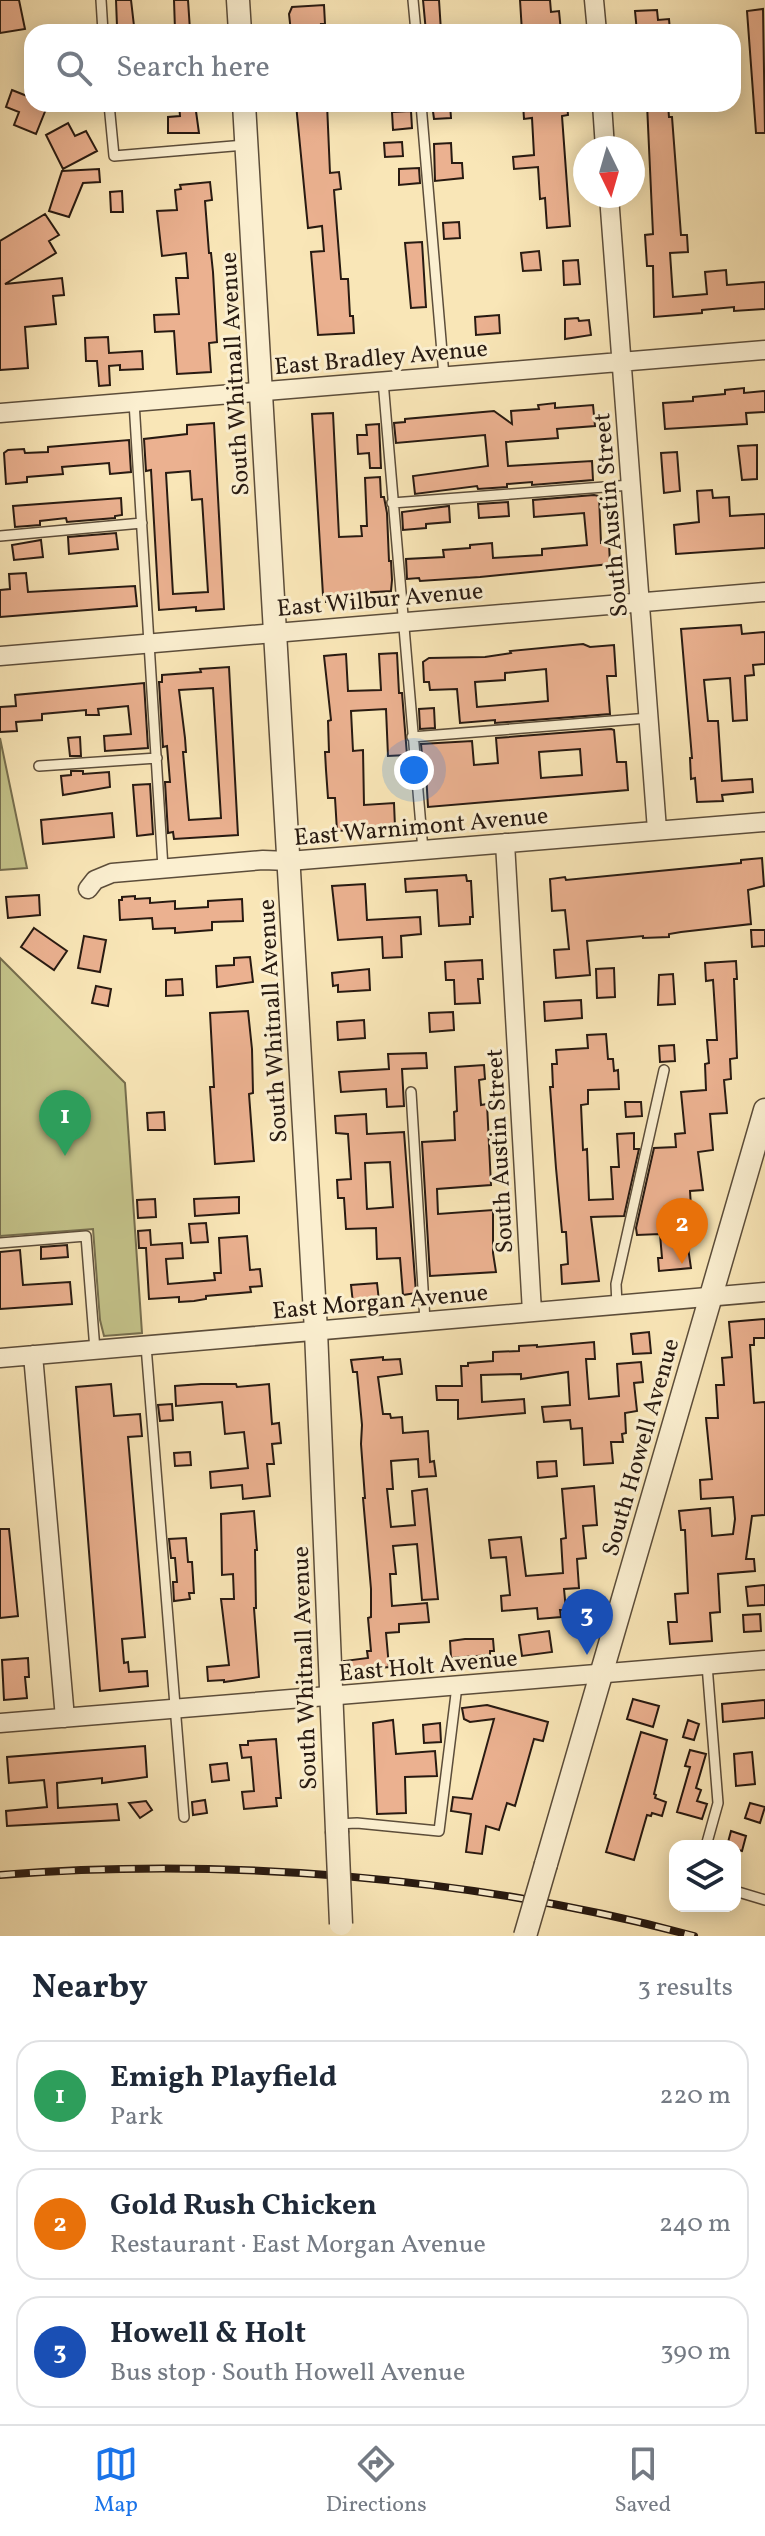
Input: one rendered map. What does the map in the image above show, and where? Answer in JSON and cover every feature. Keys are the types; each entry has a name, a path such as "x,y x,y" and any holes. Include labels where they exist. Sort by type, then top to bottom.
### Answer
{"street":[{"path":"238,0 240,24"},
{"path":"594,0 596,24"},
{"name":"South Whitnall Avenue","path":"244,112 316,1331 341,1930"},
{"path":"603,112 604,136"},
{"name":"South Austin Street","path":"610,208 657,830"},
{"name":"East Bradley Avenue","path":"0,413 765,350"},
{"name":"East Wilbur Avenue","path":"0,656 765,592"},
{"name":"East Warnimont Avenue","path":"88,889 103,875 163,868 263,860 289,861 765,822"},
{"name":"South Austin Street","path":"505,843 532,1312"},
{"name":"South Howell Avenue","path":"525,1936 765,1110"},
{"name":"East Morgan Avenue","path":"0,1358 765,1292"},
{"path":"33,1355 65,1718"},
{"name":"East Holt Avenue","path":"0,1723 765,1660"}],"lane":[{"path":"101,0 102,24"},
{"path":"413,0 415,24"},
{"path":"110,112 114,156 246,145"},
{"path":"422,112 444,376"},
{"path":"383,381 423,850"},
{"path":"134,402 163,868"},
{"path":"392,503 631,485"},
{"path":"0,536 142,523"},
{"path":"412,737 649,718"},
{"path":"39,766 157,758"},
{"path":"617,1305 616,1284 664,1070"},
{"path":"411,1092 425,1321"},
{"path":"0,1243 86,1236 95,1350"},
{"path":"146,1345 184,1817"},
{"path":"707,1665 718,1803 708,1840"},
{"path":"337,1828 357,1823 439,1831 457,1686"},
{"path":"741,1893 765,1900"}],"shaded area":[{"path":"0,738 27,868 0,870"},
{"path":"0,958 125,1083 142,1333 104,1336 93,1229 0,1236"}],"building":[{"path":"0,0 19,0 24,29 0,33"},
{"path":"116,0 131,0 134,24 117,24"},
{"path":"174,0 188,0 190,24 175,24"},
{"path":"423,0 439,0 441,24 425,24"},
{"path":"520,0 550,0 551,12 559,11 560,24 522,24"},
{"path":"324,5 325,24 290,24 292,7"},
{"path":"763,9 765,133 756,133 747,11"},
{"path":"657,10 658,20 669,19 669,24 636,24 635,11"},
{"path":"12,90 24,95 24,112 45,112 36,134 14,125 19,112 6,107"},
{"path":"180,112 196,112 199,133 168,133 168,117 180,116"},
{"path":"297,112 327,112 330,173 339,172 341,189 334,190 341,279 348,279 354,333 318,335 311,252 324,251 322,226 308,228"},
{"path":"392,112 411,112 412,128 393,130"},
{"path":"433,112 451,112 451,118 434,119"},
{"path":"524,112 568,112 568,115 562,116 570,226 547,228 545,198 540,199 538,167 514,169 513,157 534,155 532,118 524,119"},
{"path":"647,112 669,112 669,117 672,117 681,235 687,235 688,252 670,253 673,297 707,294 705,272 726,270 727,285 765,282 765,309 734,311 734,307 654,317 653,266 647,266 645,235 653,234"},
{"path":"68,123 75,136 86,131 97,151 63,169 46,135"},
{"path":"402,142 403,156 385,157 384,143"},
{"path":"451,143 452,163 462,163 463,178 435,181 434,144"},
{"path":"419,168 420,183 399,185 399,169"},
{"path":"99,169 100,182 83,183 69,217 49,211 62,171"},
{"path":"210,182 212,200 205,201 217,342 209,343 211,372 177,374 174,331 155,332 154,315 179,314 176,278 188,278 186,253 162,256 157,211 177,210 175,190 181,189 180,185"},
{"path":"122,191 123,212 111,212 110,192"},
{"path":"45,214 59,235 49,241 56,253 5,284 62,278 64,295 53,296 56,324 25,327 28,368 0,370 0,241"},
{"path":"459,222 460,238 444,239 443,223"},
{"path":"422,242 426,307 411,308 405,243"},
{"path":"539,251 541,270 523,271 521,253"},
{"path":"578,260 580,284 564,285 563,261"},
{"path":"499,315 500,333 476,335 475,317"},
{"path":"578,318 579,321 589,320 591,335 565,339 565,319"},
{"path":"108,337 109,353 142,351 143,369 120,370 120,365 109,366 110,385 99,386 97,361 86,361 85,338"},
{"path":"744,388 744,393 765,391 765,412 746,413 747,424 665,429 663,403 693,401 693,397 725,394 725,390"},
{"path":"555,403 555,408 593,405 595,426 557,429 558,438 506,442 508,466 592,461 593,480 532,485 532,482 478,489 477,486 415,494 413,476 488,466 485,435 396,443 394,423 405,422 405,419 494,411 512,424 511,411 539,409 538,405"},
{"path":"333,413 339,537 362,536 361,526 367,526 365,478 380,477 381,497 384,497 387,513 392,580 391,591 359,593 359,600 326,602 326,595 323,595 312,414"},
{"path":"214,423 224,609 196,611 196,607 159,610 151,470 146,471 144,439 187,434 187,425","holes":["190,471 192,500 202,499 208,592 173,594 166,473"]},
{"path":"379,424 381,468 370,468 369,453 358,454 357,435 367,435 366,425"},
{"path":"129,440 131,472 110,474 109,463 62,467 63,474 27,477 27,482 6,484 4,453 8,450 48,452 48,447"},
{"path":"757,445 757,479 742,480 738,446"},
{"path":"677,452 680,491 664,493 661,453"},
{"path":"712,490 713,498 729,497 730,516 765,514 765,548 676,554 674,525 699,522 697,491"},
{"path":"599,496 601,543 609,543 610,564 480,577 407,579 406,559 444,557 443,550 492,543 493,558 542,555 542,549 587,545 584,513 534,517 533,500"},
{"path":"121,498 122,515 115,518 67,522 66,518 15,527 13,506"},
{"path":"508,502 509,516 479,518 478,504"},
{"path":"449,506 450,522 403,530 402,512"},
{"path":"116,533 118,549 69,554 68,537"},
{"path":"41,540 43,557 14,560 12,545"},
{"path":"26,573 28,592 135,586 137,606 0,617 0,590 10,589 9,574"},
{"path":"741,625 742,634 765,632 765,664 753,665 754,675 745,676 747,720 733,721 730,678 704,680 708,721 718,721 722,781 752,779 753,792 722,795 723,801 697,802 695,778 691,779 681,629"},
{"path":"583,644 590,647 614,645 616,676 607,676 610,714 460,723 457,689 430,690 429,682 424,682 423,662 429,658 485,657 510,651","holes":["546,669 548,701 477,707 475,682 505,680 505,673"]},
{"path":"397,653 407,755 388,756 386,709 351,711 353,751 363,750 364,805 394,803 395,827 337,831 335,798 328,798 325,752 329,752 328,721 331,720 324,656 346,654 348,691 381,690 379,654"},
{"path":"229,667 238,835 174,839 173,832 168,833 165,782 170,782 167,746 163,747 159,682 162,682 162,675 201,672 200,669","holes":["213,688 221,818 189,820 179,690"]},
{"path":"144,683 148,748 105,751 104,736 131,734 128,706 98,709 99,715 86,715 86,710 42,714 42,720 16,722 17,731 0,732 0,707 16,706 15,695"},
{"path":"434,708 435,728 420,729 419,709"},
{"path":"614,730 617,762 626,762 628,790 428,807 425,755 422,755 421,744 472,741 474,765 498,763 496,738","holes":["580,749 582,775 541,778 539,752"]},
{"path":"80,737 81,756 70,756 68,738"},
{"path":"71,771 83,771 83,774 109,772 110,787 63,795 61,776 71,775"},
{"path":"150,784 153,834 137,836 133,785"},
{"path":"112,813 114,837 43,844 41,820"},
{"path":"762,858 764,886 748,890 751,924 681,932 669,934 669,937 587,941 590,975 556,978 554,950 569,949 565,910 552,911 550,879 741,863 741,860"},
{"path":"466,875 467,881 471,881 473,917 470,917 470,924 439,926 437,890 406,892 405,879"},
{"path":"365,884 367,920 420,917 421,934 401,936 402,957 383,958 382,937 338,940 332,886"},
{"path":"39,895 40,915 8,918 6,897"},
{"path":"135,896 135,899 150,898 150,903 175,901 175,909 208,907 208,901 242,899 243,921 212,922 212,930 175,933 175,928 153,929 152,918 120,920 119,900"},
{"path":"34,928 67,951 54,970 21,947"},
{"path":"751,930 765,930 765,946 752,947"},
{"path":"84,936 106,940 100,972 78,968"},
{"path":"250,957 253,982 217,987 216,966 234,965 234,958"},
{"path":"482,960 483,979 478,979 480,1003 455,1004 454,980 446,980 445,962"},
{"path":"736,961 737,1058 730,1059 731,1079 724,1080 727,1113 710,1114 713,1150 698,1152 703,1190 690,1191 691,1207 688,1207 688,1213 683,1213 691,1268 659,1271 658,1258 662,1258 660,1234 637,1235 636,1228 654,1148 676,1147 675,1134 685,1133 681,1092 706,1090 705,1064 709,1063 707,1040 717,1040 713,980 706,981 705,963"},
{"path":"614,968 615,997 597,998 596,969"},
{"path":"369,969 370,990 338,992 338,985 333,986 332,973"},
{"path":"673,974 675,1004 658,1005 659,975"},
{"path":"182,979 183,995 166,996 166,980"},
{"path":"96,986 111,989 108,1006 92,1003"},
{"path":"581,1000 582,1018 545,1021 544,1002"},
{"path":"248,1011 252,1049 253,1093 249,1094 254,1161 215,1164 210,1087 214,1087 210,1013"},
{"path":"453,1012 454,1030 430,1032 429,1013"},
{"path":"364,1020 365,1038 338,1040 337,1022"},
{"path":"606,1034 608,1059 613,1059 614,1071 618,1070 619,1089 588,1090 588,1104 581,1105 589,1200 613,1199 611,1167 619,1167 617,1134 634,1133 634,1149 639,1149 624,1216 591,1217 599,1281 562,1284 561,1265 568,1264 556,1168 550,1087 553,1087 552,1064 557,1064 556,1050 588,1048 587,1035"},
{"path":"674,1045 675,1061 660,1062 659,1046"},
{"path":"426,1053 427,1068 402,1069 404,1106 387,1107 386,1089 341,1092 339,1072 389,1069 388,1054"},
{"path":"484,1065 485,1079 479,1080 481,1105 487,1104 491,1185 437,1189 438,1214 493,1210 496,1272 430,1276 422,1142 455,1140 455,1067"},
{"path":"625,1102 641,1102 642,1116 626,1117"},
{"path":"164,1112 165,1130 148,1130 147,1113"},
{"path":"366,1114 367,1134 404,1132 416,1293 403,1295 400,1258 377,1259 376,1228 346,1229 344,1198 338,1198 337,1180 351,1179 348,1134 336,1133 335,1116","holes":["390,1162 393,1207 367,1209 365,1163"]},
{"path":"239,1197 239,1213 195,1216 194,1199"},
{"path":"155,1199 156,1217 138,1218 137,1200"},
{"path":"206,1223 208,1242 191,1243 189,1224"},
{"path":"150,1230 151,1245 182,1243 183,1258 166,1259 168,1284 215,1280 214,1273 221,1273 219,1238 247,1236 250,1270 260,1269 262,1286 250,1287 251,1292 206,1296 206,1299 194,1301 179,1302 179,1297 149,1299 146,1248 139,1248 138,1231"},
{"path":"67,1245 68,1257 41,1259 41,1247"},
{"path":"20,1250 23,1285 70,1282 72,1304 0,1309 0,1252"},
{"path":"377,1283 379,1301 353,1303 351,1285"},
{"path":"765,1319 765,1338 754,1338 754,1345 750,1345 754,1403 765,1402 765,1515 752,1516 746,1559 754,1559 755,1571 718,1574 720,1612 710,1613 712,1641 670,1644 668,1622 677,1622 675,1594 688,1593 685,1530 681,1530 679,1511 710,1508 712,1536 733,1534 733,1497 701,1499 700,1480 712,1479 706,1418 718,1418 716,1385 724,1385 722,1358 732,1357 729,1322"},
{"path":"649,1332 651,1353 633,1354 631,1334"},
{"path":"594,1342 595,1359 586,1359 589,1399 619,1396 617,1364 641,1362 643,1382 634,1383 637,1411 625,1413 623,1442 611,1442 613,1463 584,1465 582,1428 571,1429 570,1420 544,1422 542,1407 570,1405 568,1372 521,1379 521,1374 481,1375 482,1402 524,1399 525,1413 458,1419 458,1400 437,1400 436,1386 462,1386 461,1366 493,1361 493,1352 519,1351 519,1346"},
{"path":"383,1357 383,1360 400,1359 402,1374 378,1377 383,1414 390,1414 391,1418 402,1417 403,1433 428,1431 430,1462 434,1461 436,1476 419,1477 418,1459 391,1461 393,1489 387,1489 391,1527 415,1525 412,1491 427,1489 438,1599 422,1600 417,1544 393,1546 396,1574 390,1574 392,1606 427,1603 429,1622 399,1624 399,1632 386,1633 389,1667 345,1671 344,1661 368,1658 367,1651 371,1651 368,1618 371,1617 371,1589 363,1498 362,1425 357,1372 353,1372 351,1360"},
{"path":"111,1384 114,1416 140,1414 142,1436 128,1437 145,1637 122,1639 124,1663 128,1662 129,1672 147,1671 148,1686 100,1691 76,1387"},
{"path":"236,1384 237,1387 269,1384 272,1424 279,1423 281,1443 272,1444 274,1464 267,1464 270,1496 243,1499 242,1485 211,1488 210,1472 248,1468 244,1432 225,1434 222,1402 176,1406 175,1386"},
{"path":"172,1404 173,1420 160,1421 158,1405"},
{"path":"190,1452 191,1465 175,1466 174,1453"},
{"path":"556,1461 557,1476 538,1478 537,1462"},
{"path":"594,1486 597,1525 583,1526 586,1558 577,1559 579,1588 564,1589 566,1610 560,1610 561,1617 538,1619 537,1608 502,1611 501,1596 510,1595 506,1557 491,1558 489,1540 521,1537 526,1576 563,1573 561,1539 566,1538 562,1489"},
{"path":"254,1511 257,1550 254,1608 259,1677 208,1681 207,1667 229,1665 221,1599 234,1599 233,1574 222,1575 221,1514"},
{"path":"0,1529 9,1529 18,1616 0,1618"},
{"path":"186,1538 188,1562 192,1562 194,1593 189,1593 190,1599 174,1601 173,1582 177,1582 175,1558 171,1558 169,1539"},
{"path":"765,1585 765,1605 748,1606 746,1587"},
{"path":"760,1614 761,1631 744,1632 743,1615"},
{"path":"549,1631 552,1652 522,1656 519,1635"},
{"path":"493,1639 494,1651 490,1651 490,1655 451,1658 450,1641"},
{"path":"28,1658 29,1677 25,1677 27,1698 4,1700 2,1660"},
{"path":"633,1699 659,1706 653,1727 627,1719"},
{"path":"765,1700 765,1718 723,1722 722,1704"},
{"path":"487,1705 548,1722 543,1741 534,1739 515,1806 507,1803 499,1830 486,1826 482,1854 466,1852 471,1814 451,1811 453,1797 472,1799 494,1719 470,1722 464,1719 462,1708"},
{"path":"393,1720 396,1754 435,1751 437,1776 405,1777 406,1813 377,1814 373,1723"},
{"path":"688,1720 699,1724 694,1740 683,1737"},
{"path":"440,1723 441,1742 424,1743 423,1725"},
{"path":"641,1732 667,1740 654,1794 655,1798 666,1802 662,1816 647,1815 634,1860 606,1852"},
{"path":"276,1739 281,1798 276,1798 277,1806 244,1809 242,1792 254,1791 251,1757 242,1758 240,1745 248,1745 248,1741"},
{"path":"145,1746 147,1777 102,1783 102,1778 57,1783 58,1808 117,1804 119,1820 7,1826 6,1811 47,1807 44,1780 9,1783 7,1757"},
{"path":"690,1750 706,1754 696,1788 701,1790 697,1801 707,1804 702,1819 677,1812 690,1767 685,1766"},
{"path":"752,1752 755,1784 736,1786 734,1754"},
{"path":"227,1763 229,1780 212,1782 210,1765"},
{"path":"205,1800 207,1813 193,1815 192,1802"},
{"path":"146,1801 152,1810 140,1818 129,1803"},
{"path":"750,1803 765,1807 760,1823 745,1818"},
{"path":"731,1831 746,1836 742,1851 741,1840 729,1840"}],"railway":[{"path":"0,1875 173,1869 349,1877 525,1899 694,1936"}],"place":[{"name":"Emigh Playfield","path":"65,1156"},
{"name":"Gold Rush Chicken","path":"682,1264"},
{"name":"Howell & Holt","path":"587,1655"}]}
